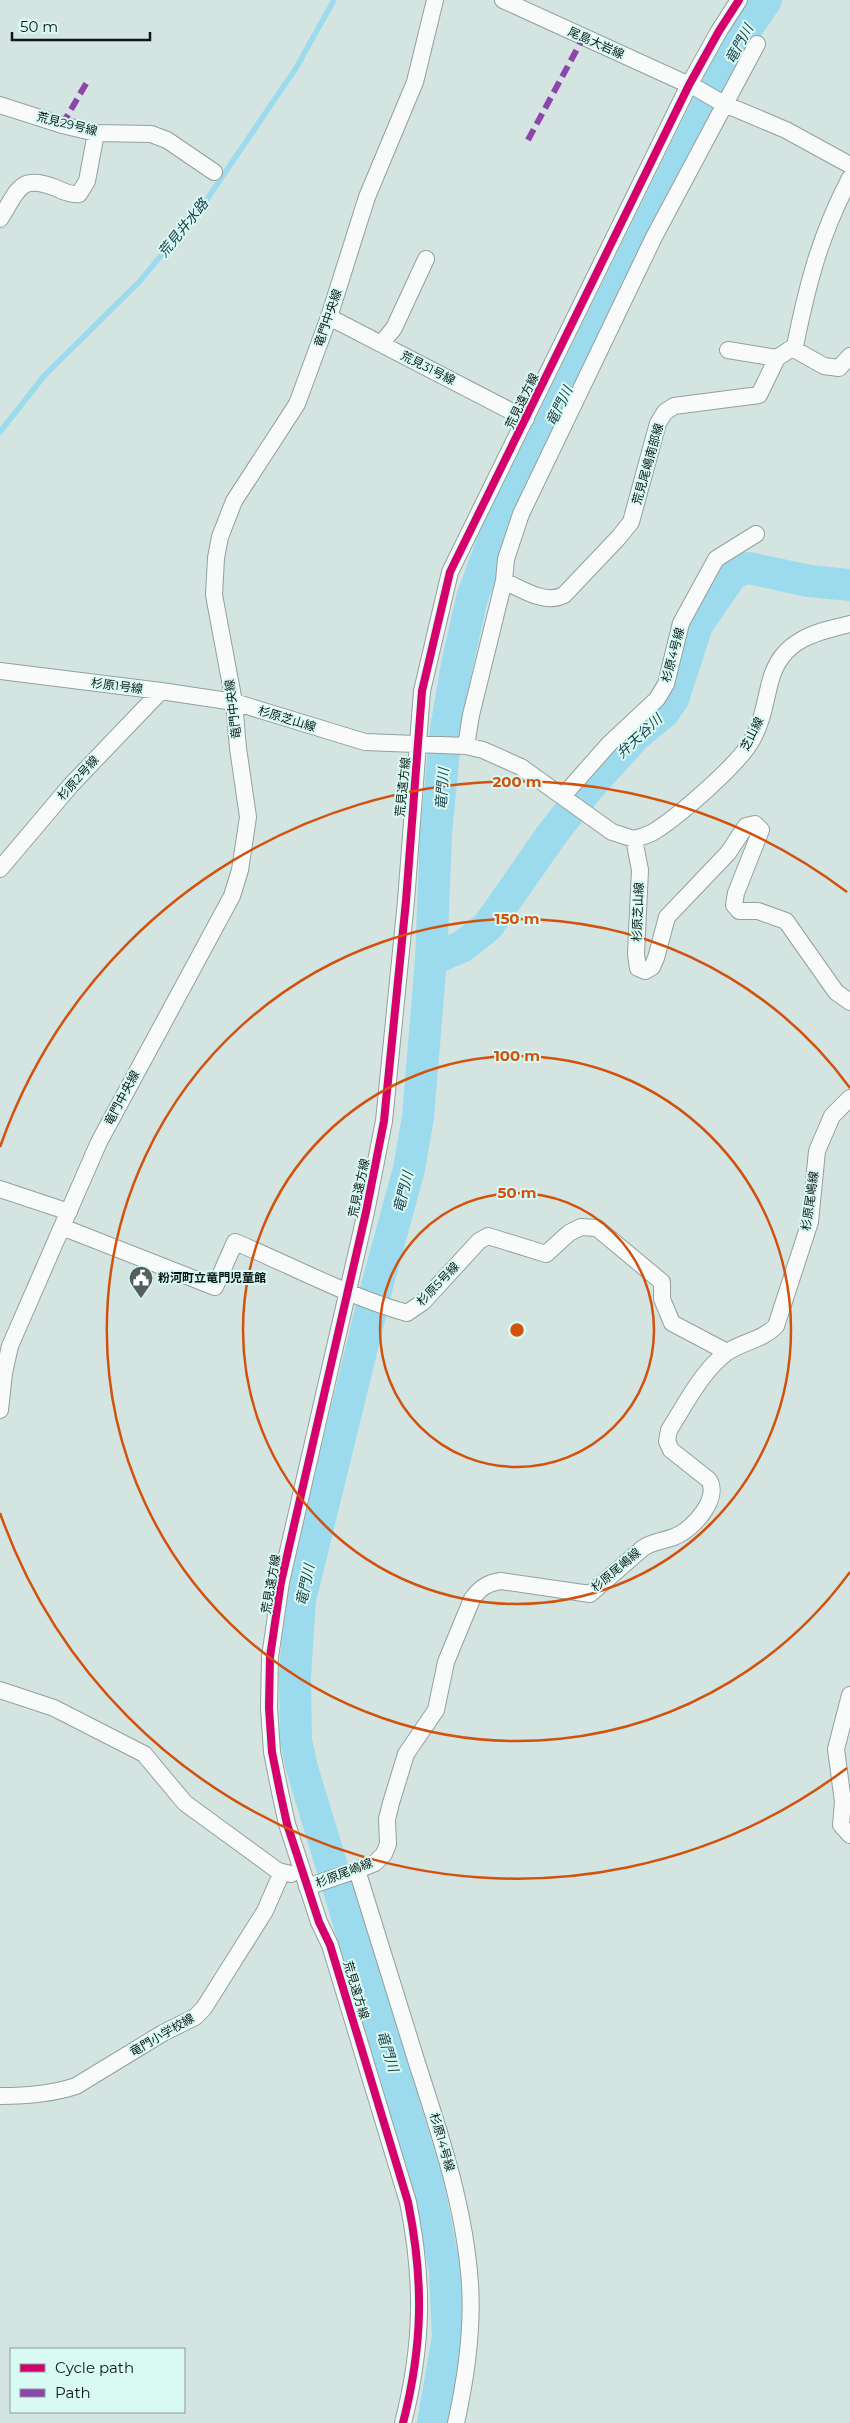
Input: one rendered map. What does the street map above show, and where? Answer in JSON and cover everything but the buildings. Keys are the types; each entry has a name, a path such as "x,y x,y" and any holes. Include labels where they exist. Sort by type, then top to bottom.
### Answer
{"street":[{"name":"竜門中央線","path":"0,1410 4,1373 10,1346 65,1220 119,1102 191,974 232,896 240,870 248,817 238,748 234,702 214,595 216,558 220,537 234,500 297,404 329,317 366,197 415,82 435,0"},
{"name":"尾島大岩線","path":"503,0 786,130 850,165"},
{"name":"荒見遠方線","path":"403,2423 419,2340 419,2283 414,2234 408,2202 336,1964 287,1824 272,1752 270,1657 281,1582 350,1294 384,1120 424,745 422,691 450,572 739,0"},
{"path":"464,746 504,581 506,559 521,514 654,237 757,44"},
{"name":"荒見29号線","path":"0,105 62,125 96,133 151,134 167,140 214,172"},
{"path":"0,219 19,190 29,182 45,183 72,195 79,194 87,181 96,133"},
{"path":"728,350 776,358 795,346 809,278 831,215 850,178"},
{"path":"381,344 394,328 426,259"},
{"name":"荒見31号線","path":"329,317 526,419"},
{"path":"792,348 832,368 839,368 850,356"},
{"name":"荒見尾嶋南部線","path":"504,581 543,598 555,600 564,595 620,537 631,522 658,422 665,412 674,406 759,395 776,358"},
{"name":"杉原4号線","path":"564,797 615,738 657,699 666,684 681,623 716,559 756,534"},
{"name":"芝山線","path":"634,839 654,832 738,761 752,741 762,717 771,677 777,662 789,647 804,637 850,624"},
{"name":"杉原1号線","path":"0,671 234,702"},
{"name":"杉原2号線","path":"0,869 72,784 161,691"},
{"name":"杉原芝山線","path":"234,702 365,742 464,746 505,758 612,832 634,839 640,870 636,954 638,968 644,971 652,967 667,917 728,852 746,826 755,824 761,830 736,893 734,905 739,911 758,911 769,914 791,925 836,992 850,1002"},
{"name":"杉原尾嶋線","path":"0,1690 54,1708 144,1754 185,1803 282,1872 308,1882 356,1871 375,1863 384,1854 388,1844 387,1820 406,1754 436,1710 446,1662 472,1600 478,1591 489,1582 501,1581 590,1594 642,1548 652,1542 676,1536 686,1529 706,1508 711,1497 712,1486 709,1480 671,1450 667,1441 669,1430 712,1367 727,1352 766,1336 776,1326 810,1222 818,1151 832,1116 850,1098"},
{"path":"0,1190 65,1220"},
{"name":"杉原5号線","path":"65,1220 215,1287 236,1242 293,1266 350,1294 407,1313 423,1302 479,1241 488,1236 546,1254 569,1233 580,1227 597,1228 662,1282 662,1299 672,1323 727,1352"},
{"path":"850,1695 836,1749 843,1802 841,1825 850,1835"},
{"name":"杉原14号線","path":"356,1871 449,2164 467,2248 470,2285 470,2333 456,2423"},
{"name":"竜門小学校線","path":"0,2096 18,2096 63,2090 76,2086 163,2033 194,2017 204,2008 265,1911 282,1872"}],"waterway":[{"name":"荒見井水路","path":"0,432 44,376 139,282 201,208 296,68 334,0"},
{"name":"竜門川","path":"433,2423 448,2337 445,2271 428,2184 302,1768 296,1741 295,1676 300,1600 377,1286 409,1169 418,1117 431,960 436,834 446,729 457,665 472,598 493,541 742,35 766,0"},
{"name":"弁天谷川","path":"431,960 463,946 488,926 550,837 588,788 635,736 664,712 673,699 697,625 731,576 739,570 749,568 809,581 850,585"}],"marked path":[{"path":"528,140 583,38"},
{"path":"62,125 87,82"}],"cycle path":[{"path":"403,2423 410,2394 418,2340 419,2313 417,2259 408,2202 330,1945 319,1922 287,1824 272,1752 269,1708 270,1657 281,1582 366,1212 384,1121 406,901 422,691 450,572 689,85 719,31 739,0"}],"place":[{"name":"粉河町立竜門児童館","path":"141,1299"}]}
